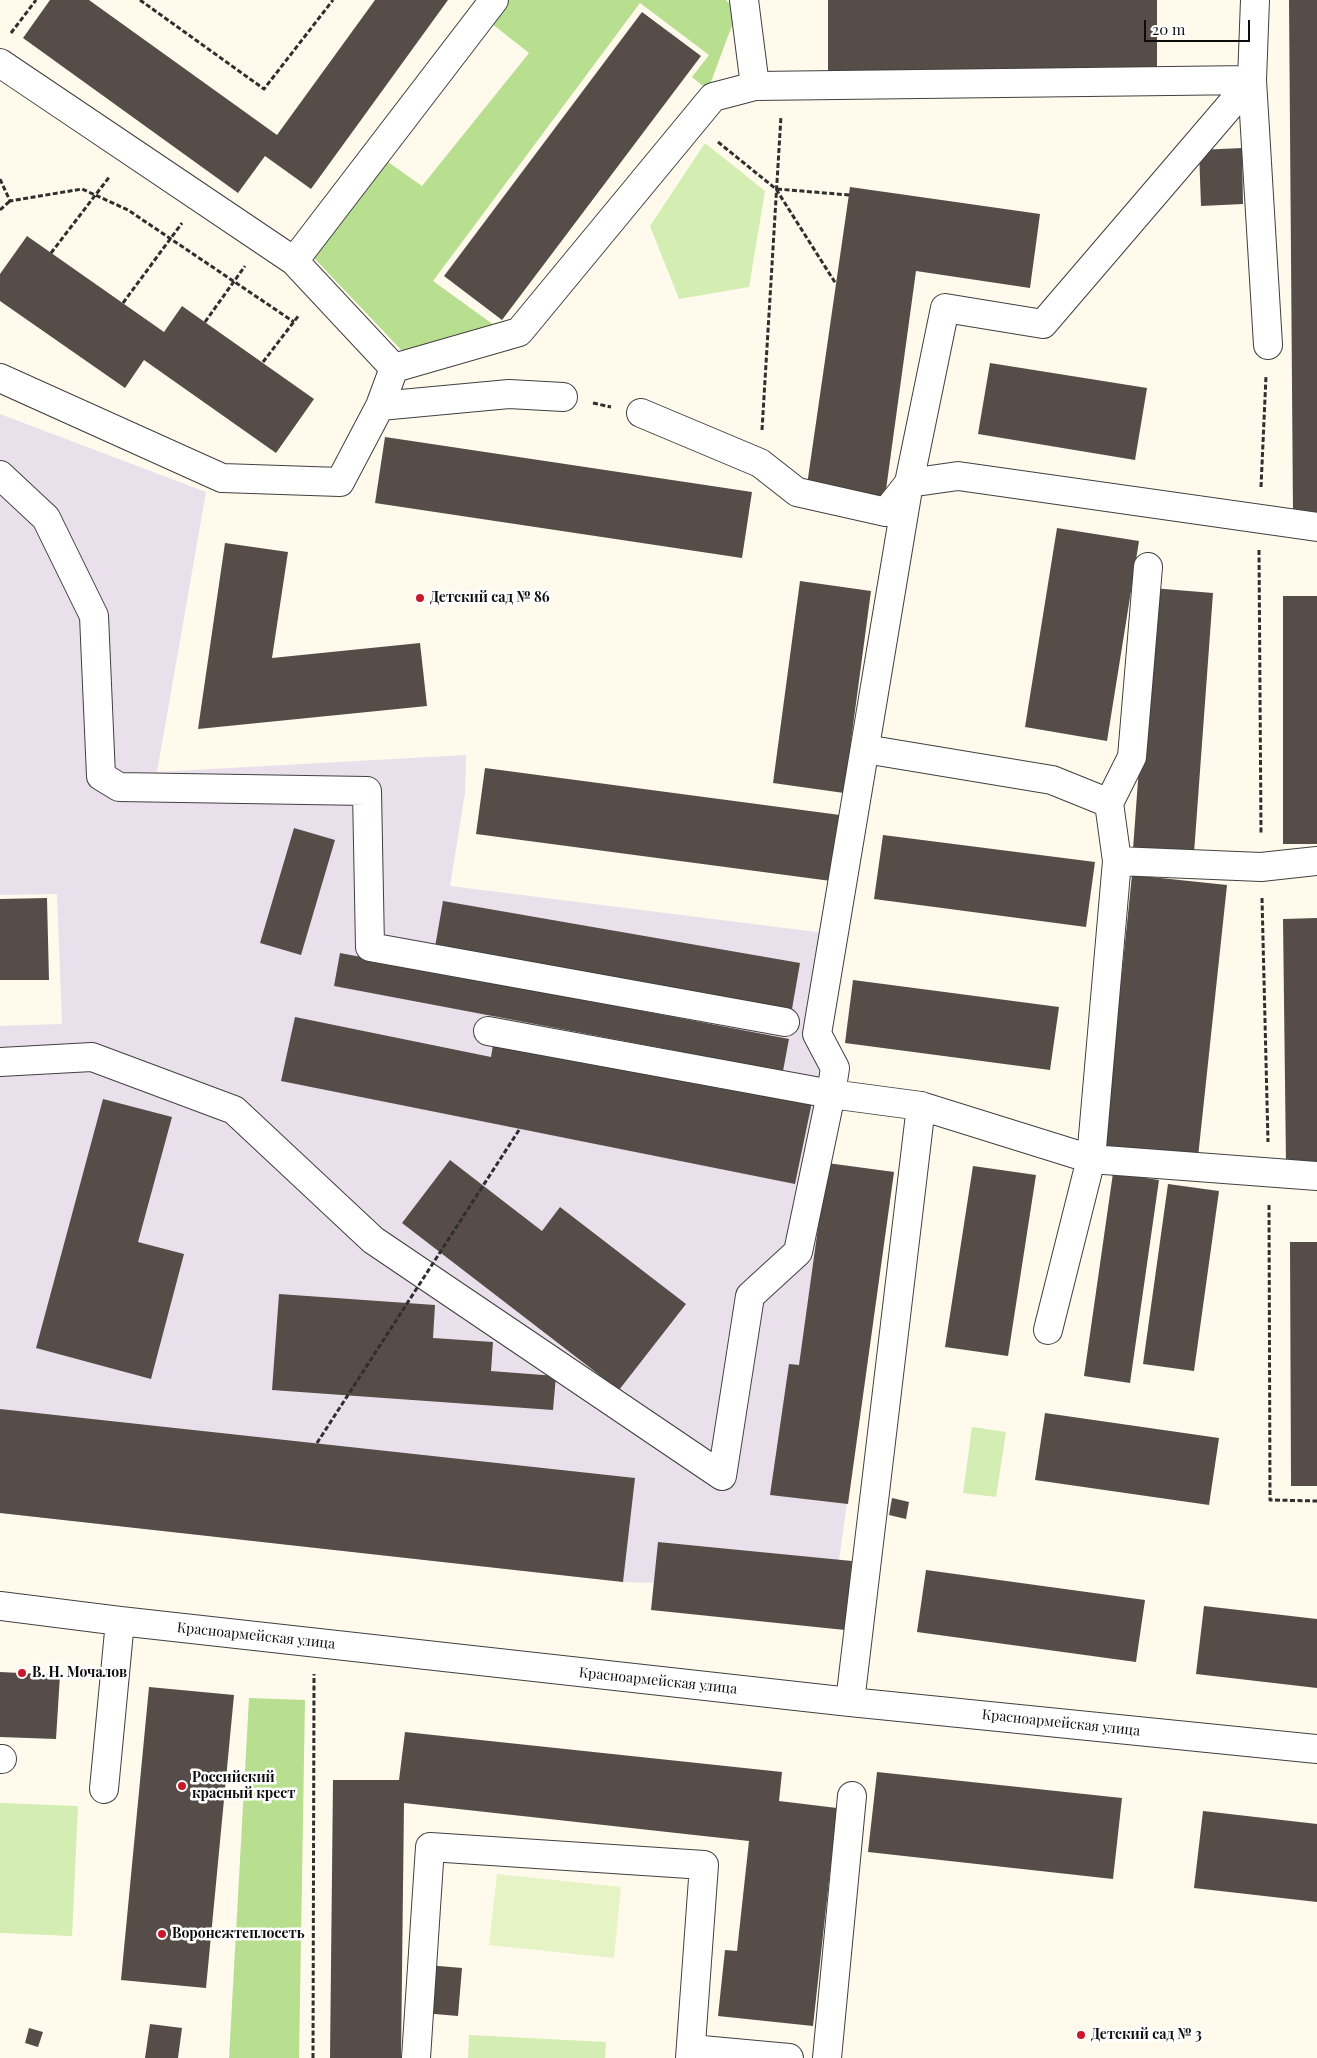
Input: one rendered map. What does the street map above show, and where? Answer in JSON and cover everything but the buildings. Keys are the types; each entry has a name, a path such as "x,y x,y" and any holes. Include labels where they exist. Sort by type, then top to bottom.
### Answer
{"street":[{"path":"294,261 494,0"},
{"path":"744,0 755,86"},
{"path":"1255,0 1252,80 1268,345"},
{"path":"0,63 294,261 394,368"},
{"path":"394,368 519,332 712,97 755,86 1252,80"},
{"path":"0,1062 92,1057 234,1110 373,1240 722,1476 750,1296 798,1252 831,1094 835,1068 817,1034 909,483 945,308 1043,324 1252,80"},
{"path":"0,378 222,478 340,482 380,406 394,368"},
{"path":"380,406 509,394 563,397"},
{"path":"641,413 760,463 797,492 886,512 909,483 958,476 1317,527"},
{"path":"0,475 46,518 94,616 102,776 119,787 367,791 370,947 785,1022"},
{"path":"1048,1330 1091,1159 1117,861 1109,803 1132,757 1148,567"},
{"path":"865,749 1052,780 1109,803"},
{"path":"1117,861 1261,867 1317,860"},
{"path":"488,1031 831,1094 921,1106 1091,1159 1317,1176"},
{"path":"850,1702 921,1106"},
{"name":"Красноармейская улица","path":"0,1606 850,1702 1317,1749"},
{"path":"104,1789 120,1621"},
{"path":"827,2058 852,1796"},
{"path":"416,2058 430,1847 704,1865 691,2054 789,2058"}],"path":[{"path":"10,34 36,0"},
{"path":"140,0 264,88 333,0"},
{"path":"760,463 783,86"},
{"path":"693,121 776,189 836,284"},
{"path":"51,253 129,150"},
{"path":"0,179 10,201"},
{"path":"0,210 10,201 82,189 128,210 294,322"},
{"path":"776,189 849,195"},
{"path":"123,303 200,198"},
{"path":"205,322 263,240"},
{"path":"263,362 320,289"},
{"path":"1268,345 1259,519 1261,867 1269,1172 1270,1500 1317,1501"},
{"path":"563,397 641,413"},
{"path":"317,1443 519,1130"},
{"path":"313,2058 314,1642"}],"shaded area":[{"path":"0,414 206,492 157,772 466,755 465,793 450,886 841,935 821,1082 827,1163 894,1172 839,1560 659,1542 654,1583 623,1582 0,1513 0,1026 62,1024 57,894 0,895"}],"green space":[{"path":"503,0 726,0 737,12 708,90 692,77 709,55 640,3 433,281 498,328 405,354 314,258 388,162 422,186 529,53 487,20"},
{"path":"705,143 765,191 749,287 679,299 650,226"},
{"path":"972,1427 1006,1432 996,1497 963,1493"},
{"path":"249,1698 305,1700 299,2058 229,2058"},
{"path":"0,1803 78,1806 72,1936 0,1933"},
{"path":"497,1874 621,1887 614,1958 489,1945"},
{"path":"469,2035 606,2042 605,2058 468,2058"}],"place":[{"name":"Детский сад № 86","path":"420,598"},
{"name":"В. Н. Мочалов","path":"22,1673"},
{"name":"Российский красный крест","path":"182,1786"},
{"name":"Воронежтеплосеть","path":"162,1934"},
{"name":"Детский сад № 3","path":"1081,2035"}]}
